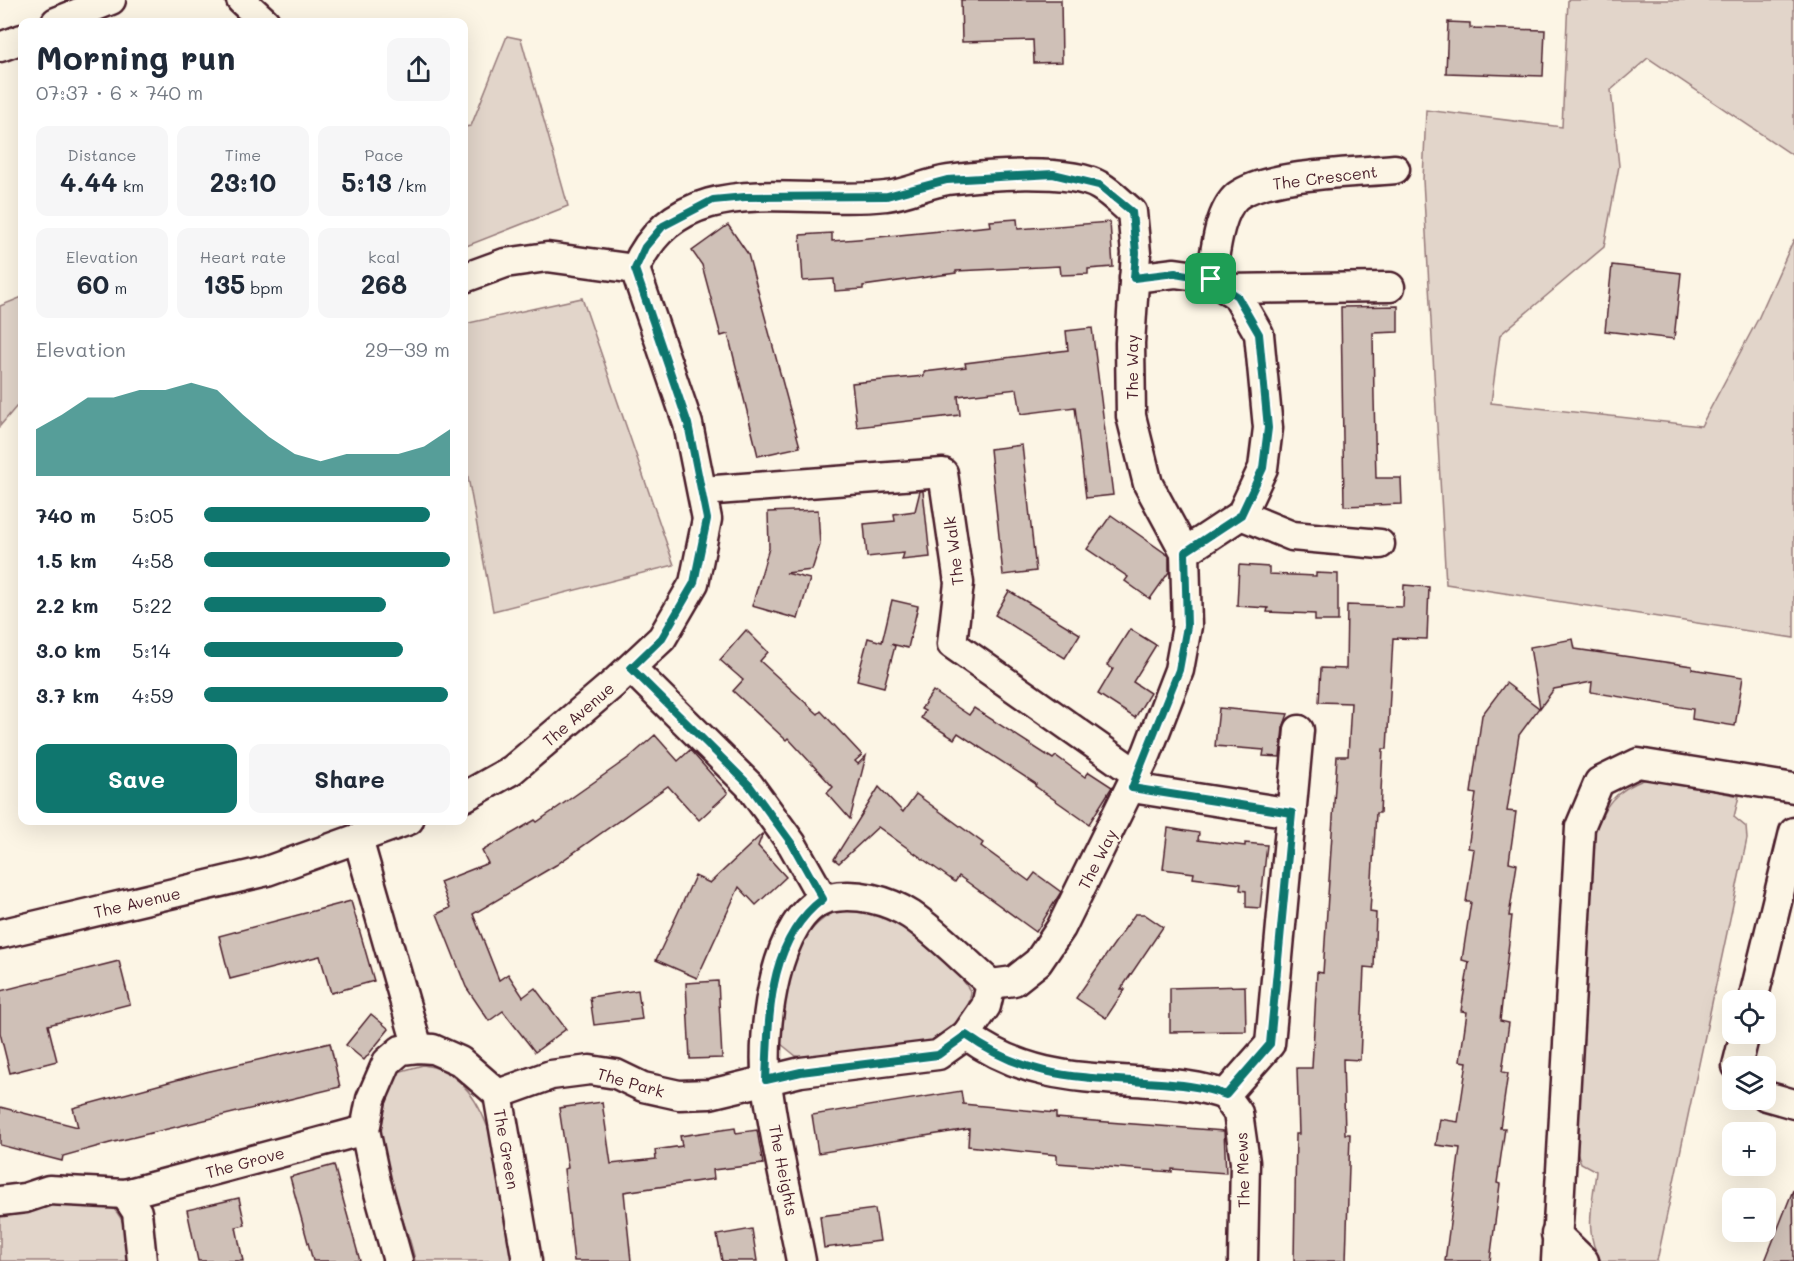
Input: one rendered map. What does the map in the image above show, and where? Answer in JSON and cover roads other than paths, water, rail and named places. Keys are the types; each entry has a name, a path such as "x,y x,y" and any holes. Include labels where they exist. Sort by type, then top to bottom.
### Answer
{"street":[{"path":"66,18 111,0"},
{"path":"241,0 261,18"},
{"path":"0,47 18,40"},
{"name":"The Crescent","path":"1219,284 1219,228 1237,197 1275,180 1395,169"},
{"name":"The Way","path":"635,269 645,247 663,226 713,200 745,197 887,196 947,180 1053,174 1099,185 1132,212 1136,253 1130,343 1131,416 1149,484 1185,552 1187,626 1179,670 1135,782 1061,928 1038,962 1014,981 991,984"},
{"path":"468,277 505,263 547,257 635,269"},
{"name":"The Avenue","path":"468,795 512,770 631,668 662,638 694,583 707,519 702,491 688,424 635,269"},
{"path":"1134,278 1175,273 1219,284 1390,287"},
{"path":"1185,552 1241,515 1263,468 1268,428 1259,334 1237,296 1219,284"},
{"name":"The Walk","path":"702,491 943,473 959,583 952,644 1135,782"},
{"path":"1241,515 1292,536 1380,544"},
{"path":"631,668 749,785 792,844 823,899"},
{"path":"966,1035 991,1053 1023,1067 1074,1077 1201,1086 1226,1095 1270,1044 1299,730"},
{"path":"1584,1261 1556,1247 1580,827 1599,782 1638,763 1794,788"},
{"path":"1135,782 1292,813"},
{"name":"The Avenue","path":"0,934 267,871 395,825"},
{"path":"1755,990 1794,832"},
{"path":"358,838 418,1048 401,1050 387,1062 371,1099 365,1130 376,1182 398,1261"},
{"path":"766,1080 770,1009 777,968 790,934 805,912 823,899 840,896 875,898 911,915 991,984"},
{"name":"The Park","path":"498,1094 550,1075 590,1070 616,1074 643,1087 679,1095 710,1094 801,1072 938,1055 966,1035 986,1006 991,984"},
{"name":"The Green","path":"418,1048 433,1048 460,1061 498,1094 527,1261"},
{"name":"The Heights","path":"766,1080 801,1261"},
{"name":"The Mews","path":"1226,1095 1238,1113 1245,1162 1243,1261"},
{"path":"1776,1099 1794,1104"},
{"name":"The Grove","path":"0,1201 25,1198 49,1190 125,1194 365,1130"},
{"path":"125,1194 137,1212 142,1261"}]}
